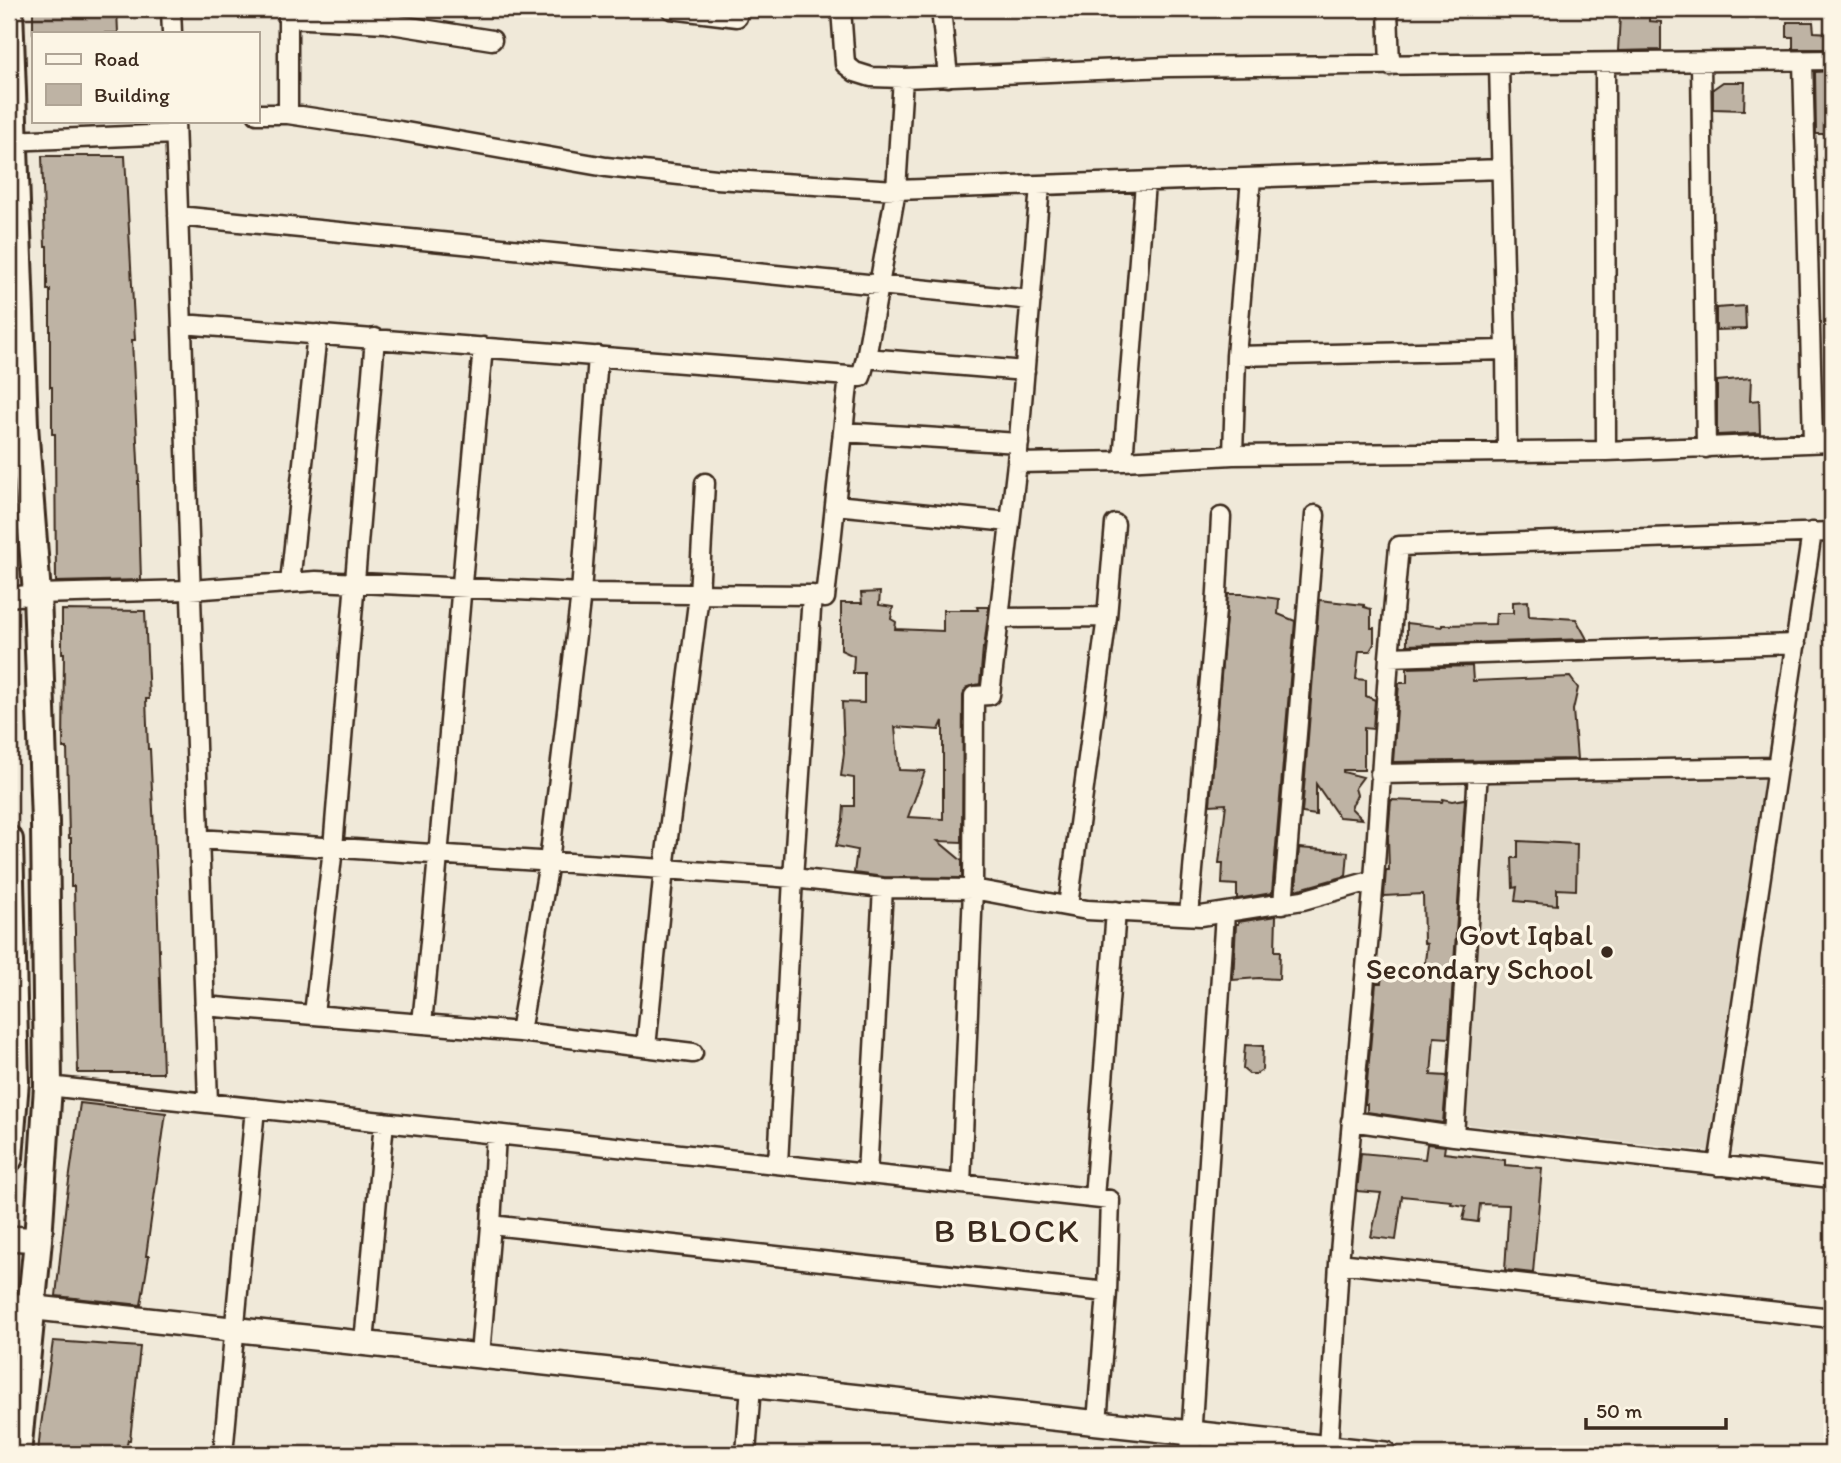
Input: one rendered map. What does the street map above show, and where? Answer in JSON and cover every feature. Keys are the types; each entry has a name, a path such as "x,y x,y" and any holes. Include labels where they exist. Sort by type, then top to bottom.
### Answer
{"main road":[{"path":"9,9 17,425 37,594 45,822 48,1086 38,1240 20,1305 17,1454"},
{"path":"9,840 15,1081 9,1157"}],"street":[{"path":"171,9 172,32"},
{"path":"671,9 737,17 736,9"},
{"path":"841,9 845,64 855,72 871,77 948,77 1168,67 1832,60"},
{"path":"941,9 948,77"},
{"path":"1388,9 1390,66"},
{"path":"288,114 288,13 385,23 492,40"},
{"path":"1803,61 1813,442"},
{"path":"1701,62 1706,448"},
{"path":"1605,63 1606,451"},
{"path":"1499,64 1507,452"},
{"path":"182,324 861,377 896,190 903,78"},
{"path":"259,114 288,114 400,131 606,167 716,179 896,190 1502,169"},
{"path":"11,141 175,127 208,1103"},
{"path":"1233,455 1236,356 1251,179"},
{"path":"1123,461 1145,183"},
{"path":"961,1184 973,889 974,696 990,695 1019,443 1040,186"},
{"path":"178,216 1031,300"},
{"path":"290,583 317,334"},
{"path":"314,1014 333,848 375,338"},
{"path":"422,1023 440,854 483,347"},
{"path":"1236,356 1506,350"},
{"path":"520,1032 549,862 581,593 598,356"},
{"path":"866,358 1025,371"},
{"path":"9,597 190,590 316,581 581,593 812,595 825,598 849,376"},
{"path":"843,432 1019,443"},
{"path":"1017,463 1233,455 1606,451 1832,442"},
{"path":"646,1047 664,869 699,595 705,484"},
{"path":"835,505 1010,522"},
{"path":"1283,904 1315,515"},
{"path":"1188,915 1216,610 1221,517"},
{"path":"1068,906 1107,617 1115,524"},
{"path":"1718,1166 1812,532"},
{"path":"1328,1448 1339,1263 1374,880 1399,546 1832,532"},
{"path":"778,1164 812,595"},
{"path":"999,618 1107,617"},
{"path":"1389,657 1796,643"},
{"path":"1380,774 1777,767"},
{"path":"1454,1136 1478,772"},
{"path":"199,839 793,878 883,888 973,889 1087,910 1201,916 1303,901 1374,880"},
{"path":"867,1174 883,888"},
{"path":"1094,1198 1116,911"},
{"path":"1190,1444 1226,913"},
{"path":"204,1006 520,1032 694,1053"},
{"path":"48,1086 1110,1200 1107,1292 1097,1423"},
{"path":"223,1454 256,1108"},
{"path":"1351,1121 1454,1136 1832,1178"},
{"path":"365,1343 384,1122"},
{"path":"480,1355 496,1134"},
{"path":"491,1226 1107,1292"},
{"path":"9,1238 38,1240"},
{"path":"1339,1263 1832,1318"},
{"path":"20,1305 1097,1423 1190,1444 1328,1448 1385,1454"},
{"path":"746,1454 751,1385"}],"shaded area":[{"name":"Govt Iqbal Secondary School","path":"1764,777 1709,1151 1463,1124 1486,781"}],"building":[{"path":"33,9 117,9 118,32 33,32"},
{"path":"1620,15 1649,16 1649,21 1661,22 1661,50 1618,51"},
{"path":"1787,22 1813,22 1814,32 1831,33 1832,49 1793,49 1793,37 1787,37"},
{"path":"1832,71 1832,134 1816,134 1815,72"},
{"path":"1723,82 1745,82 1744,110 1713,109 1713,89"},
{"path":"42,156 125,156 135,340 132,340 141,580 56,582 55,434 52,434 50,290 47,290"},
{"path":"1745,306 1746,329 1716,330 1716,308"},
{"path":"1751,378 1750,401 1759,400 1760,433 1717,435 1717,381"},
{"path":"880,592 879,605 893,607 891,619 896,622 895,629 943,631 943,610 978,610 977,607 989,607 980,684 967,687 963,696 962,842 938,841 962,861 962,878 884,877 854,873 857,850 836,846 844,806 854,806 854,778 841,776 844,753 842,702 864,703 864,673 853,673 854,656 841,650 841,603 862,603 861,593","holes":["943,721 943,819 908,817 925,771 899,770 895,727 939,730"]},
{"path":"1228,594 1279,599 1278,614 1295,621 1272,893 1237,899 1237,885 1222,884 1223,863 1219,863 1226,804 1210,805"},
{"path":"1319,600 1364,605 1371,609 1374,644 1370,651 1359,651 1356,679 1366,680 1366,696 1375,700 1373,729 1364,728 1364,770 1343,770 1363,777 1355,788 1357,795 1351,808 1362,819 1339,817 1316,784 1316,815 1302,813"},
{"path":"1528,601 1529,616 1576,619 1587,639 1407,645 1407,623 1442,627 1495,624 1496,613 1513,613 1513,602"},
{"path":"62,610 145,611 149,699 146,699 157,891 163,1073 78,1073 74,886 71,886 67,748 63,748"},
{"path":"1472,666 1473,681 1570,677 1578,688 1573,710 1577,759 1393,762 1399,683 1407,683 1407,668"},
{"path":"1443,799 1465,799 1449,1038 1434,1037 1431,1075 1447,1076 1443,1123 1367,1112 1365,1104 1376,983 1381,983 1382,976 1423,979 1427,944 1424,943 1423,894 1384,896 1386,870 1389,870 1391,800 1442,802"},
{"path":"1518,841 1577,844 1576,890 1557,889 1557,905 1515,901 1517,887 1513,888 1512,858 1518,858"},
{"path":"1299,848 1348,852 1346,876 1296,890"},
{"path":"1276,916 1275,951 1280,951 1279,979 1233,980 1236,924"},
{"path":"1245,1045 1263,1046 1262,1070 1256,1074 1249,1074 1243,1069"},
{"path":"80,1103 166,1113 141,1305 56,1296"},
{"path":"1427,1144 1445,1146 1444,1153 1505,1160 1505,1165 1542,1168 1533,1273 1505,1270 1509,1205 1480,1204 1478,1222 1463,1220 1466,1206 1451,1204 1452,1201 1402,1196 1396,1240 1371,1237 1381,1193 1357,1191 1361,1153 1425,1159"},
{"path":"53,1341 140,1347 130,1440 125,1454 38,1454"}],"place":[{"name":"Govt Iqbal Secondary School","path":"1607,952"}],"district":[{"name":"B BLOCK","path":"1007,1230"}]}
